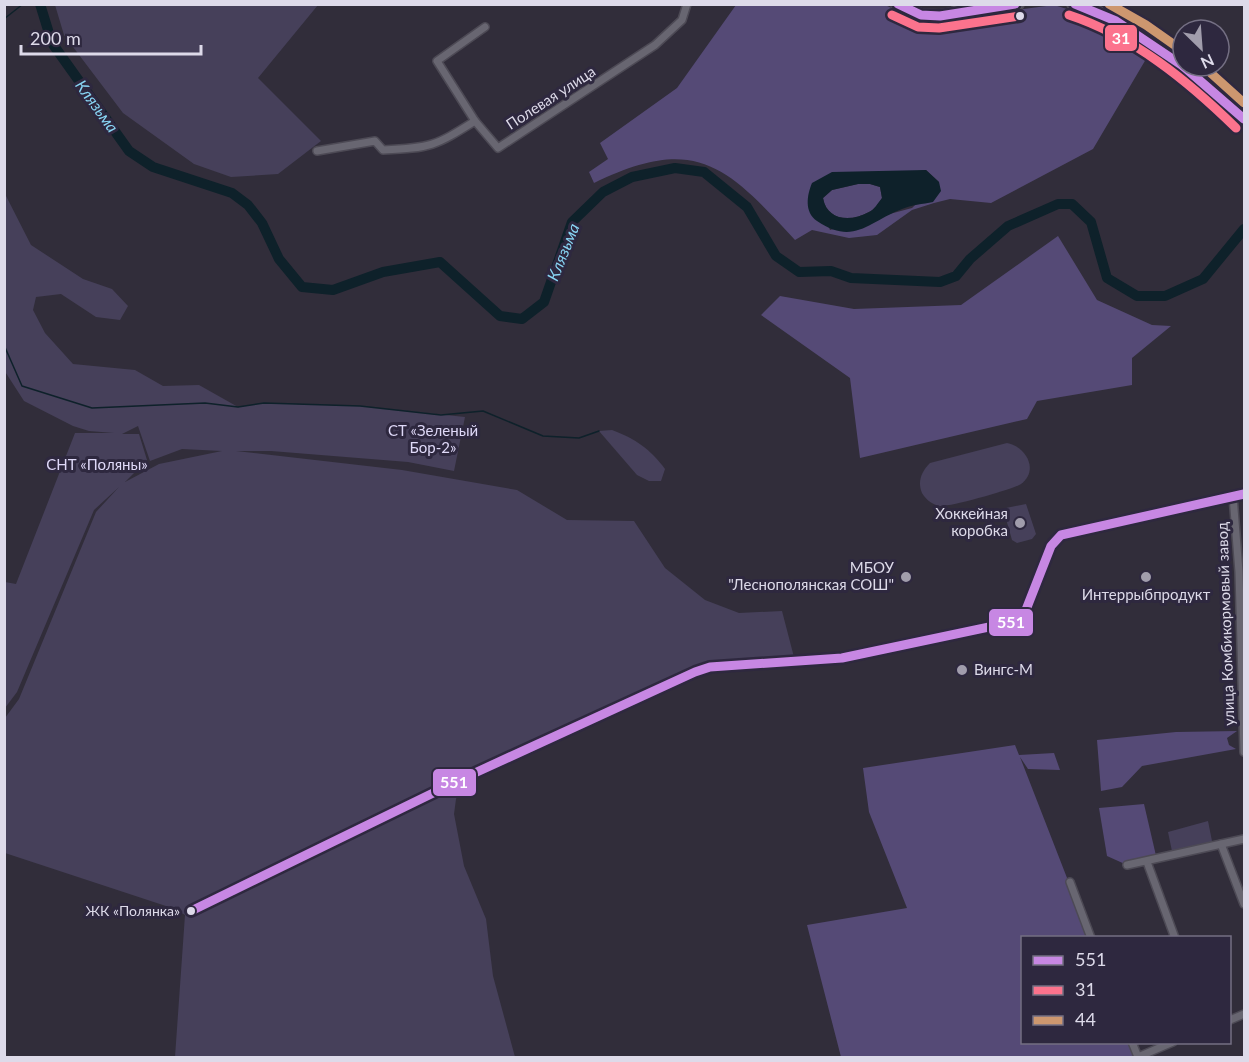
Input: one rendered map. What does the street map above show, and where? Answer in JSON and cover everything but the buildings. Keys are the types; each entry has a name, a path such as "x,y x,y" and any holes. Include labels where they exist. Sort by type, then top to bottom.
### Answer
{"main road":[{"path":"897,4 921,15 951,15 1018,4"},
{"path":"1073,4 1094,7 1157,48 1221,96 1245,119"}],"street":[{"name":"Полевая улица","path":"475,121 498,148 655,45 682,20 687,4"},
{"path":"951,15 960,4"},
{"path":"317,151 375,141 383,150 425,148 438,144 475,121 437,61 485,27"},
{"path":"203,906 475,773 695,672 710,667 842,658 1022,620 1051,546 1061,535 1245,494"},
{"name":"улица Комбикормовый завод","path":"1233,496 1239,572 1245,752"},
{"path":"1127,865 1245,839"},
{"path":"1221,844 1245,904"},
{"path":"1147,862 1174,936"},
{"path":"1070,882 1090,936"},
{"path":"1231,1020 1245,1014"},
{"path":"1133,1044 1138,1058 1169,1044"}],"green space":[{"path":"55,5 318,5 258,78 321,141 278,174 231,177 194,164 123,113 64,35"},
{"path":"4,192 31,245 83,279 112,289 128,306 120,320 96,317 61,294 36,297 33,310 45,333 73,364 135,370 163,386 199,385 238,407 264,403 360,406 465,417 454,471 408,462 271,451 236,451 402,470 517,490 567,520 634,521 665,568 705,600 739,613 782,611 795,661 710,667 466,777 456,799 454,814 464,866 486,919 493,976 515,1057 175,1057 185,915 175,909 5,853 5,718 19,699 96,512 119,487 94,510 17,692 5,708 5,582 16,584 75,433 114,433 89,431 73,426 24,401 4,370","holes":["138,426 150,461 182,449 222,451 159,464 125,482 147,460 139,434 122,434"]},
{"path":"612,430 635,441 654,456 665,469 661,481 649,481 637,475 599,431"},
{"path":"1007,443 1014,445 1028,459 1029,472 1021,484 1007,490 946,506 932,503 922,493 921,476 930,463"},
{"name":"Хоккейная коробка","path":"1026,504 1036,534 1032,539 1017,543 1012,540 1004,512 1006,508"},
{"path":"1208,821 1213,846 1173,856 1168,832"}],"shaded area":[{"path":"736,5 885,5 923,22 1054,5 1083,14 1149,54 1093,149 991,203 950,199 912,210 877,235 849,238 812,230 795,240 771,214 728,176 706,165 684,160 658,161 629,168 594,183 589,172 608,159 600,143 677,88","holes":["926,170 939,182 912,208 830,230 812,183"]},
{"path":"858,184 880,187 882,198 871,211 848,218 835,215 825,206 823,198 832,190"},
{"path":"1058,236 1097,300 1152,325 1171,326 1132,358 1132,385 1037,401 1027,419 860,458 850,378 761,315 780,296 854,309 961,305"},
{"path":"1237,731 1227,738 1229,745 1236,749 1142,766 1122,787 1101,791 1097,740 1176,732"},
{"path":"1015,745 1019,755 1054,753 1060,770 1028,769 1020,757 1090,936 1021,936 1021,1044 1130,1044 1136,1057 841,1057 807,925 907,908 869,812 863,768"},
{"path":"1144,804 1157,860 1127,865 1107,856 1099,808"}],"water":[{"path":"926,170 939,182 941,191 933,202 890,214 861,229 841,232 817,221 808,208 812,183 832,172","holes":["858,184 880,187 882,198 869,212 848,218 835,215 825,206 823,198 832,190"]}],"waterway":[{"path":"4,19 23,4"},
{"name":"Клязьма","path":"40,4 52,43 129,151 153,167 232,193 248,205 262,223 279,259 302,287 333,290 383,272 440,262 500,316 522,319 544,302 572,222 603,192 632,177 675,168 704,172 747,207 776,256 799,272 831,271 851,278 940,282 956,276 970,259 1008,226 1058,204 1072,204 1091,222 1107,278 1137,296 1165,296 1203,279 1244,229"},
{"path":"4,345 22,386 92,408 205,403 238,407 264,403 360,406 441,415 483,411 543,436 579,438 599,431"}],"transit line":[{"name":"551","path":"898,4 921,15 940,16 1015,4"},
{"name":"551","path":"1075,4 1116,21 1171,58"},
{"name":"44","path":"1109,4 1171,43"},
{"name":"31","path":"892,15 918,27 939,28 1020,16"},
{"name":"31","path":"1069,15 1115,35 1158,62 1199,93 1236,128"},
{"name":"551","path":"1197,78 1244,119"},
{"name":"44","path":"1216,78 1244,103"},
{"name":"551","path":"191,911 466,777 695,672 710,667 842,658 1022,620 1051,546 1061,535 1244,494"}],"place":[{"name":"Хоккейная коробка","path":"1020,523"},
{"name":"МБОУ \"Леснополянская СОШ\"","path":"906,577"},
{"name":"Интеррыбпродукт","path":"1146,577"},
{"name":"Вингс-М","path":"962,670"},
{"name":"ЖК «Полянка»","path":"191,911"}],"park label":[{"name":"СТ «Зеленый Бор-2»","path":"433,440"},
{"name":"СНТ «Поляны»","path":"97,465"}]}
